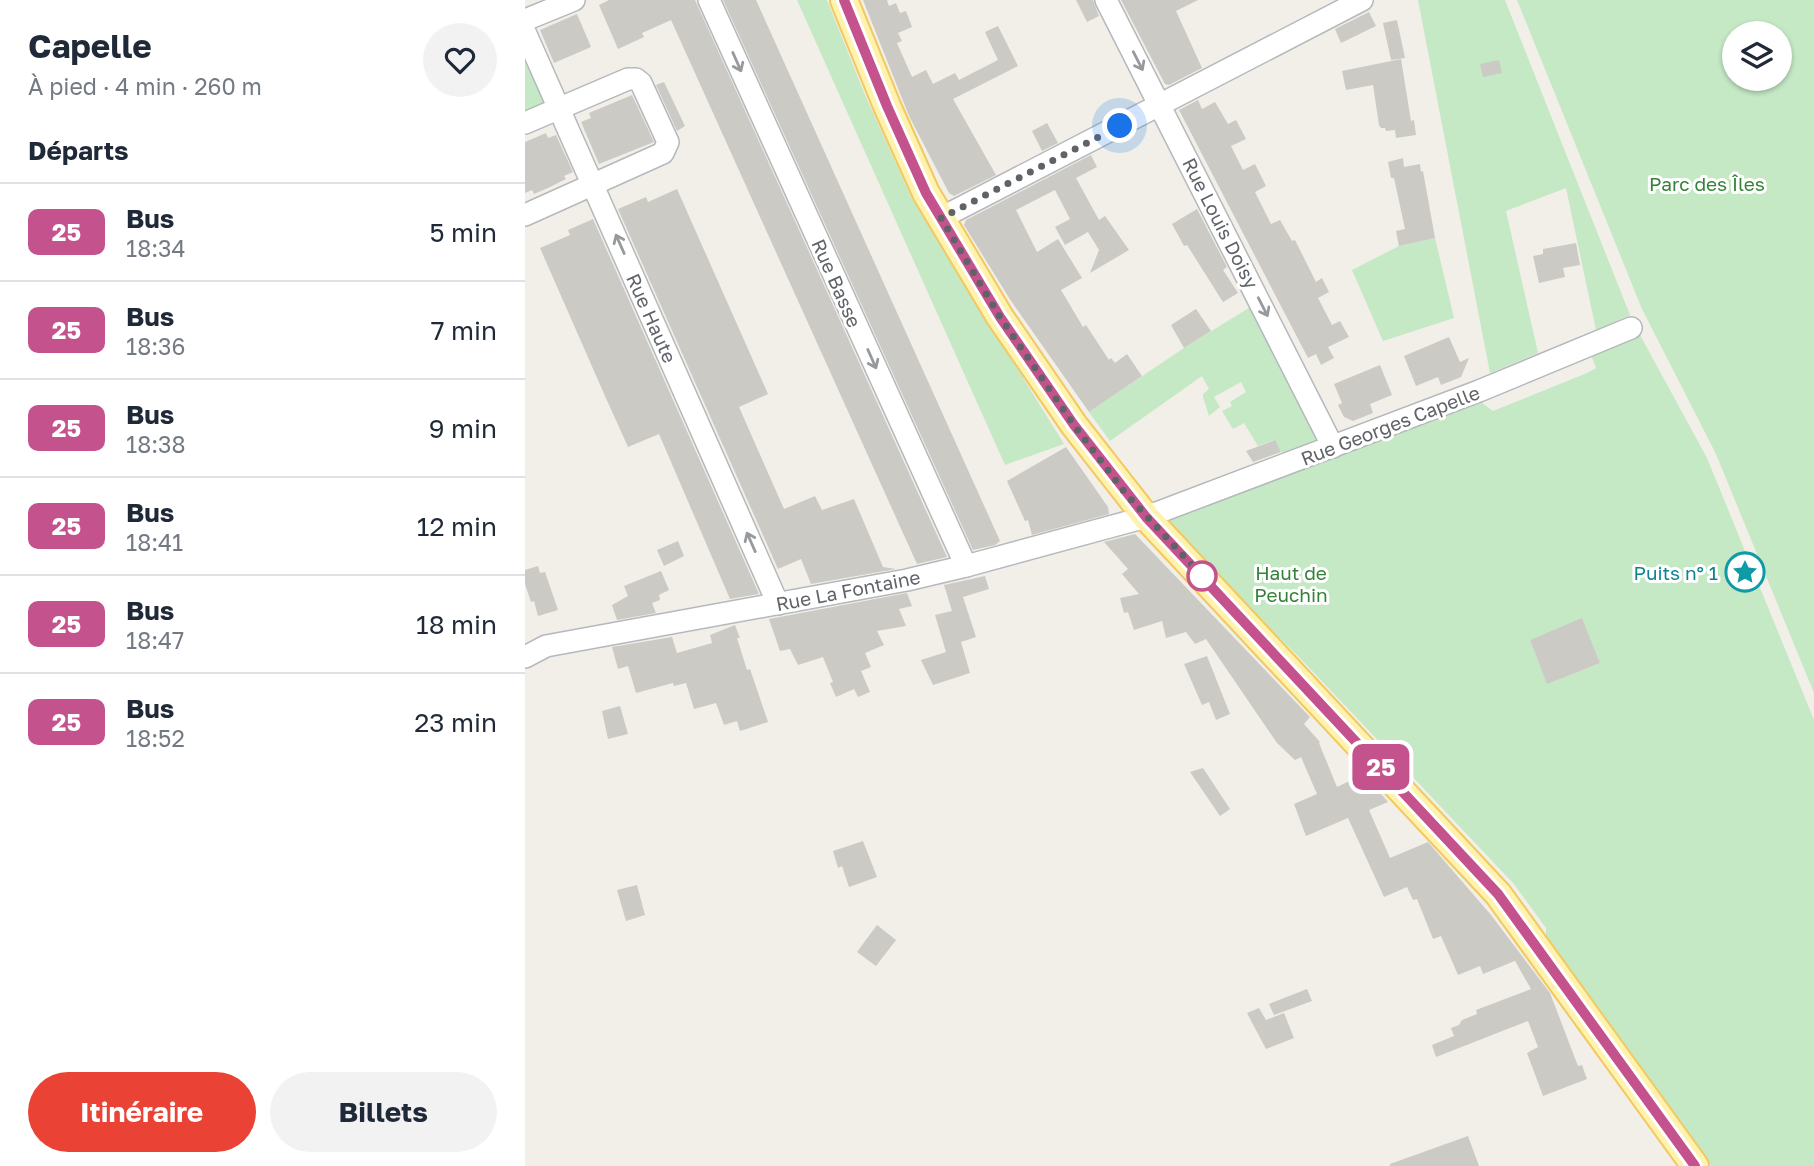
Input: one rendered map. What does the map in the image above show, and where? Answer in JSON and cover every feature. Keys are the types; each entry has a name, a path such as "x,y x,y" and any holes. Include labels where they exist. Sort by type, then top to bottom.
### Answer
{"main road":[{"path":"844,0 926,193 1000,317 1074,425 1146,517 1498,894 1695,1166"}],"street":[{"path":"525,20 574,0"},
{"name":"Rue Basse","path":"709,0 966,566"},
{"name":"Rue Louis Doisy","path":"1106,0 1333,447"},
{"path":"941,218 1362,0"},
{"name":"Rue Haute","path":"525,32 778,604"},
{"path":"525,123 628,79 636,79 641,83 668,142 663,153 525,215"},
{"name":"Rue Georges Capelle","path":"1146,517 1479,391 1631,328"},
{"name":"Rue La Fontaine","path":"525,657 546,646 778,604 966,566 1146,517"},
{"name":"Rue La Fontaine","path":"525,639 546,646"}],"green space":[{"path":"797,0 827,0 865,95 911,197 1064,444 1005,465"},
{"path":"1418,0 1505,0 1630,315 1596,330 1566,188 1506,211 1538,353 1490,373"},
{"name":"Parc des Îles","path":"1517,0 1814,0 1814,693 1716,454 1642,309"},
{"path":"525,62 545,103 525,112"},
{"path":"1435,238 1454,318 1383,341 1352,270 1399,246"},
{"path":"1252,306 1318,432 1315,441 1282,453 1274,440 1258,446 1244,423 1233,429 1222,411 1232,406 1230,402 1246,392 1241,382 1214,397 1220,407 1209,416 1203,394 1209,389 1202,376 1110,441 1089,412"},
{"name":"Haut de Peuchin","path":"1640,335 1707,458 1814,720 1814,1166 1711,1166 1546,939 1546,928 1514,884 1300,658 1171,530 1170,519 1482,403 1493,411 1587,373 1596,368 1591,355","holes":["1582,619 1600,663 1547,683 1530,640"]}],"building":[{"path":"609,0 695,0 947,557 917,564 671,20 642,33 644,37 618,49 599,5"},
{"path":"723,0 756,0 1000,541 995,545 973,550"},
{"path":"863,0 887,0 889,6 896,3 900,13 906,11 912,27 898,33 902,41 897,43 912,77 926,70 933,84 955,73 959,80 998,60 985,32 998,26 1018,66 953,99 996,175 954,196 949,193 909,116"},
{"path":"1076,0 1093,0 1099,16 1087,22"},
{"path":"1121,0 1198,0 1176,11 1202,68 1169,85 1165,84"},
{"path":"1369,12 1376,26 1341,43 1335,29"},
{"path":"577,14 591,47 554,63 540,30"},
{"path":"1397,20 1405,58 1391,60 1383,23"},
{"path":"1401,59 1411,121 1414,120 1416,135 1396,138 1395,130 1386,131 1379,125 1373,85 1346,90 1342,71"},
{"path":"1499,60 1502,73 1483,77 1480,64"},
{"path":"664,82 685,126 677,131 656,85"},
{"path":"632,95 654,142 599,164 581,122 591,118 589,113"},
{"path":"1198,100 1202,109 1215,102 1228,124 1236,120 1246,139 1231,146 1243,170 1255,164 1266,186 1255,192 1271,224 1280,220 1292,241 1295,240 1316,282 1322,278 1329,292 1318,298 1332,325 1340,321 1349,337 1328,347 1334,358 1321,365 1316,354 1308,358 1179,110"},
{"path":"1047,123 1058,143 1042,151 1032,131"},
{"path":"546,133 548,138 556,135 573,172 564,176 566,179 548,188 534,194 532,190 525,193 525,142"},
{"path":"1091,155 1097,167 1076,178 1099,220 1105,216 1129,250 1090,273 1099,250 1088,232 1065,245 1055,227 1070,219 1055,190 1016,210 1037,252 1058,239 1082,278 1061,290 1083,327 1086,325 1109,360 1111,358 1115,363 1127,354 1142,376 1089,412 1011,301 964,225 966,220"},
{"path":"1403,158 1404,167 1420,164 1421,172 1423,171 1435,238 1399,246 1396,231 1405,229 1388,162"},
{"path":"677,189 768,394 739,407 784,509 815,496 822,510 854,499 883,567 896,569 811,584 801,559 778,569 618,209 646,197 648,202"},
{"path":"1197,209 1227,267 1223,270 1238,293 1223,302 1172,224"},
{"path":"593,219 759,594 730,599 659,434 628,447 605,396 540,248 570,235 568,230"},
{"path":"1576,243 1580,265 1563,268 1565,277 1539,283 1533,256 1543,254 1543,249"},
{"path":"1196,309 1211,331 1184,348 1171,325"},
{"path":"1449,337 1460,362 1469,358 1461,377 1441,385 1438,377 1416,386 1404,356"},
{"path":"1380,365 1392,395 1370,404 1373,413 1353,421 1344,417 1338,405 1342,403 1334,384"},
{"path":"1275,440 1281,452 1253,462 1246,451"},
{"path":"1066,447 1108,507 1109,514 1032,535 1028,520 1025,521 1007,481"},
{"path":"1135,534 1310,717 1304,724 1320,742 1337,787 1364,774 1388,802 1369,810 1390,858 1428,842 1491,915 1550,993 1578,1066 1582,1065 1587,1079 1543,1096 1527,1053 1538,1047 1528,1021 1436,1057 1432,1045 1454,1036 1451,1028 1459,1025 1462,1020 1477,1014 1476,1010 1531,989 1515,961 1517,960 1483,974 1480,966 1458,975 1441,936 1433,939 1417,899 1413,900 1407,887 1384,897 1348,818 1306,836 1294,804 1317,794 1301,757 1295,760 1277,743 1206,639 1195,644 1186,632 1166,638 1162,621 1134,630 1128,612 1124,613 1120,598 1139,594 1122,574 1128,569 1104,542"},
{"path":"678,541 684,556 664,566 657,550"},
{"path":"538,566 540,573 545,572 558,610 538,616 525,584 525,570"},
{"path":"661,571 669,590 659,595 660,600 652,603 656,613 617,620 612,605 628,596 624,586"},
{"path":"985,576 989,589 963,597 976,637 961,642 970,673 933,685 921,660 946,652 935,615 952,611 944,585"},
{"path":"907,593 912,606 899,609 906,626 877,631 884,645 865,653 871,667 861,671 870,692 858,697 854,689 836,697 823,657 798,665 790,649 780,651 769,619"},
{"path":"1582,618 1600,663 1547,684 1530,640"},
{"path":"735,625 747,670 750,669 768,722 740,731 737,721 724,725 716,703 694,709 686,683 674,686 673,683 636,693 628,666 618,669 612,647 672,637 677,653 712,643 710,635"},
{"path":"1207,656 1230,714 1216,720 1209,702 1202,705 1184,664"},
{"path":"620,706 628,734 608,739 602,711"},
{"path":"1203,768 1230,809 1220,816 1190,772"},
{"path":"863,841 877,877 849,887 842,866 838,868 833,851"},
{"path":"637,885 645,915 626,921 617,890"},
{"path":"877,925 896,940 876,966 857,952"},
{"path":"1307,989 1312,1001 1274,1015 1269,1004"},
{"path":"1259,1008 1266,1020 1284,1013 1294,1038 1266,1049 1247,1013"},
{"path":"1468,1136 1479,1166 1390,1166 1390,1164"}],"bus line":[{"name":"25","path":"844,0 926,193 1000,317 1074,425 1146,517 1498,894 1695,1166"}],"place":[{"name":"Puits n° 1","path":"1745,572"}],"route":[{"path":"1120,126 941,218 1000,317 1074,425 1126,494 1204,578 1202,576"}]}
